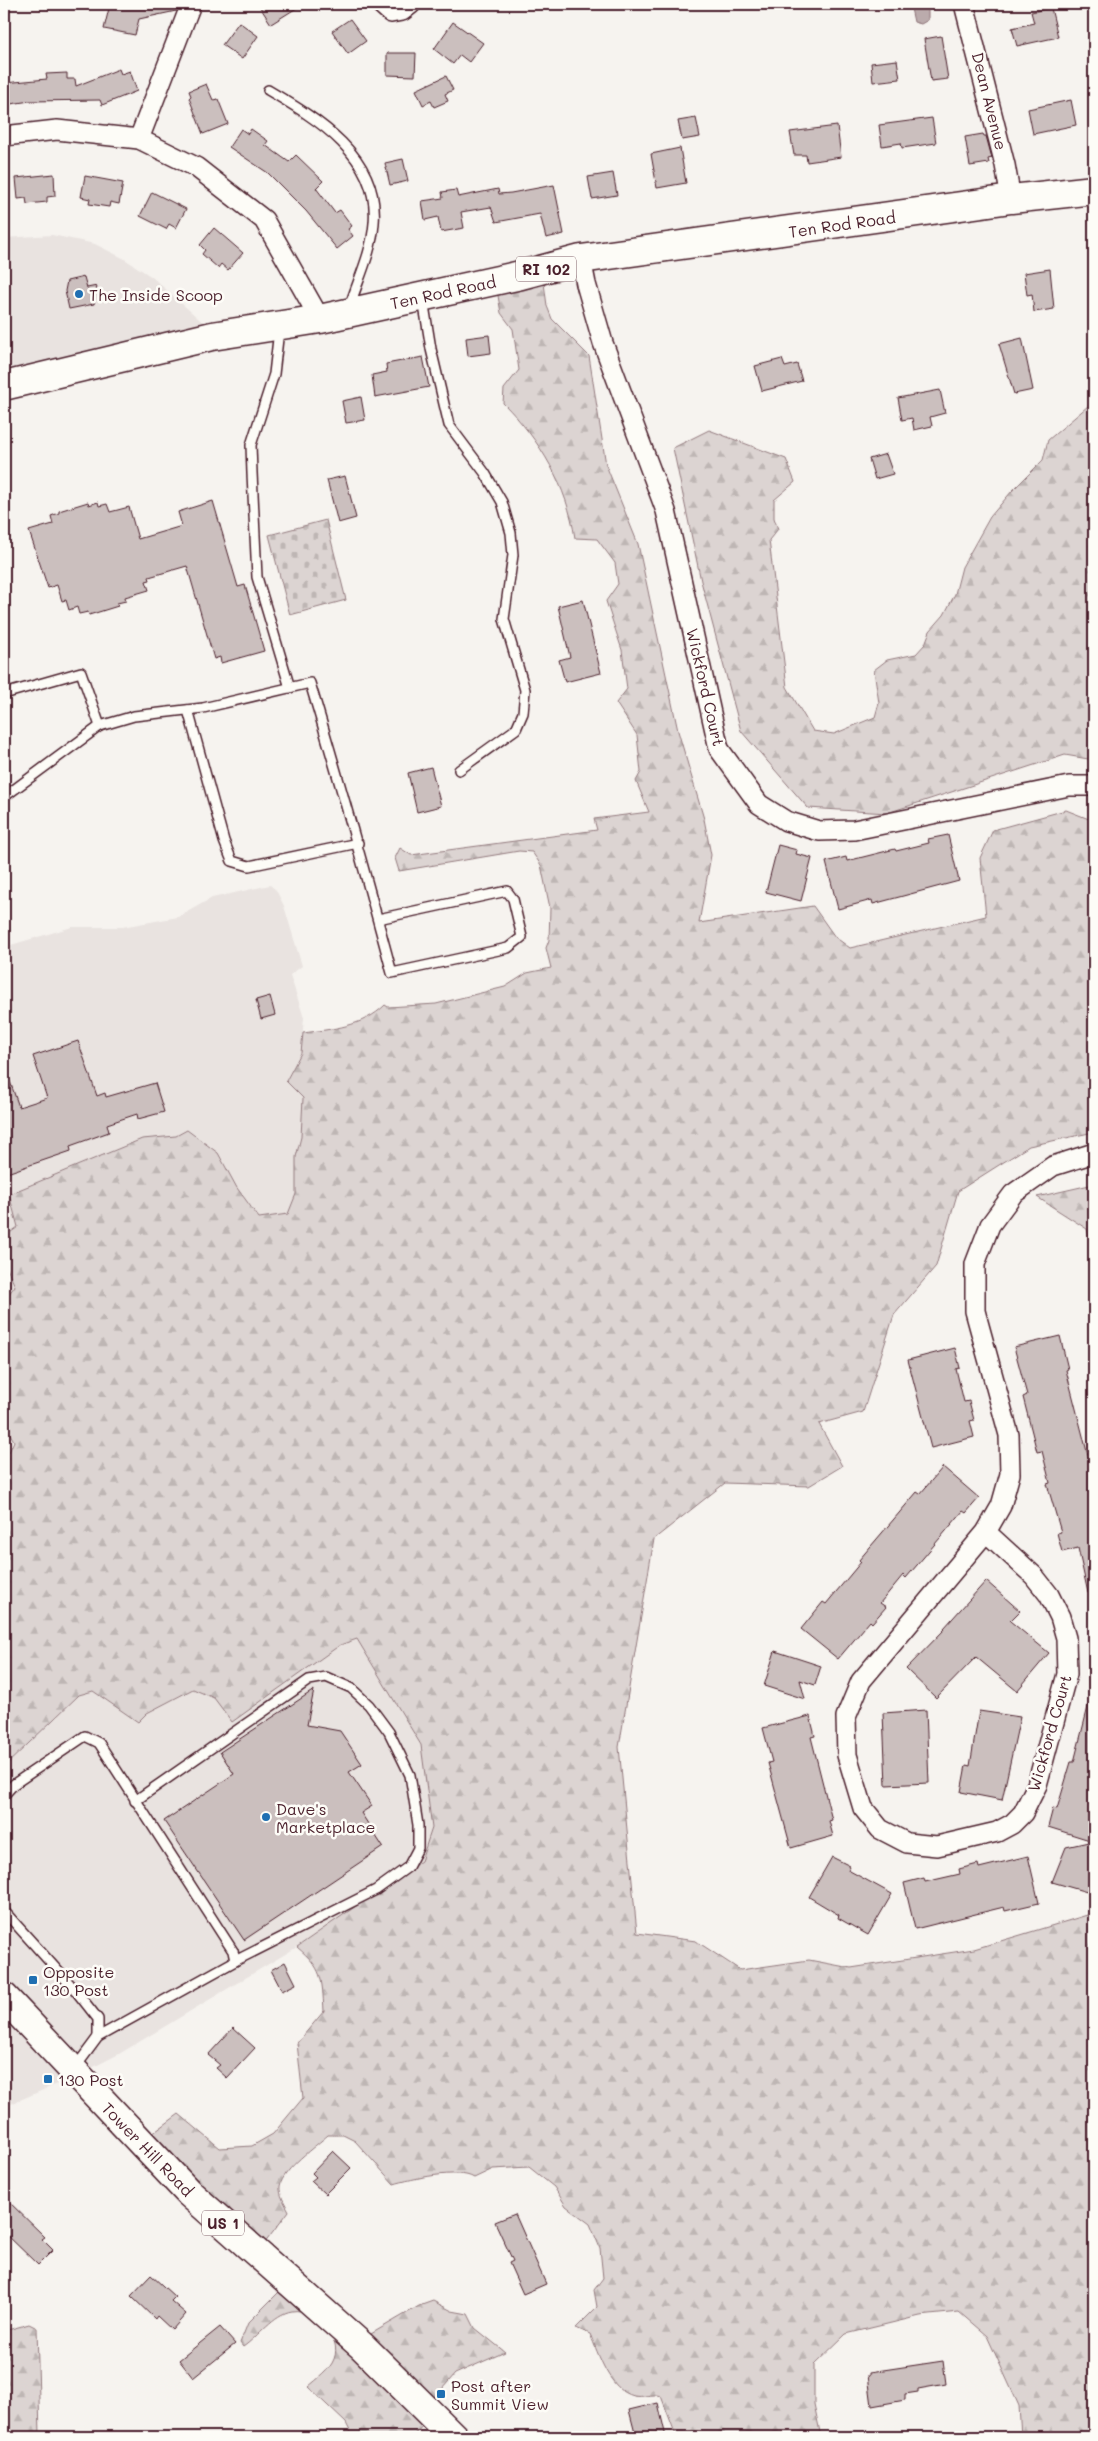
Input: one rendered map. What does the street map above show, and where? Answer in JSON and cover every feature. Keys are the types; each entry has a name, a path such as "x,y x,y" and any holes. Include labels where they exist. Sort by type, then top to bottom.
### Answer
{"main road":[{"name":"Ten Rod Road","path":"4,386 212,336 320,319 521,275 581,259 1011,199 1094,190"},
{"name":"Tower Hill Road","path":"4,1997 189,2193 362,2346 454,2437"}],"street":[{"path":"139,139 191,4"},
{"path":"381,4 391,13 402,11 411,4"},
{"name":"Dean Avenue","path":"964,4 1006,165 1011,199"},
{"path":"4,136 57,130 139,139 196,167 264,220 320,319"},
{"name":"Wickford Court","path":"581,259 603,343 666,511 719,749 760,804 786,821 819,831 854,830 1069,786 1094,786"},
{"name":"Wickford Court","path":"986,1532 1034,1576 1049,1595 1060,1617 1066,1638 1067,1674 1037,1785 1023,1813 1012,1824 997,1832 937,1846 907,1843 880,1829 863,1808 847,1755 846,1716 861,1681 986,1532 1002,1506 1010,1474 1009,1436 975,1311 975,1264 990,1225 1013,1194 1053,1166 1094,1153"}],"lane":[{"path":"268,90 316,118 337,137 350,150 368,181 374,208 374,224 369,249 347,312"},
{"path":"423,296 431,349 450,425 485,473 502,502 511,533 514,555 504,619 525,690 523,713 516,729 459,770"},
{"path":"279,325 274,374 252,445 252,473 257,577 290,688"},
{"path":"4,694 81,672 100,726"},
{"path":"4,797 100,726 134,716 188,710 310,682 358,844 392,973 508,948 522,937 513,900 507,891 378,919"},
{"path":"188,710 224,841 232,861 249,866 358,844"},
{"path":"74,2071 98,2037 235,1961 376,1890 408,1867 418,1848 418,1825 410,1775 389,1732 369,1705 351,1688 326,1677 310,1680 136,1801"},
{"path":"4,1795 14,1784 85,1736 99,1743 233,1951 235,1961"},
{"path":"4,1911 98,2018 98,2037"}],"shaded area":[{"path":"910,4 928,4 928,20 921,24 914,22"},
{"path":"52,235 95,244 123,258 152,277 208,327 4,375 4,238"},
{"path":"270,885 276,890 284,906 302,966 290,975 304,1018 301,1053 286,1081 303,1098 301,1137 296,1157 296,1194 289,1214 259,1218 237,1188 218,1153 187,1130 176,1136 142,1139 9,1194 18,1227 4,1237 4,947 72,927 122,927 178,917 212,898"},
{"path":"4,1262 15,1286 4,1329"},
{"path":"357,1639 421,1745 432,1828 421,1861 297,1947 119,2054 82,2073 4,2107 4,1767 79,1695 93,1691 138,1722 147,1713 193,1689 214,1698"}],"green space":[{"path":"544,283 547,306 552,319 589,356 606,465 638,544 678,731 704,819 711,855 699,923 813,906 835,937 850,948 986,916 980,858 993,830 1066,810 1094,821 1094,1132 1029,1146 958,1191 936,1266 894,1315 863,1412 819,1424 842,1466 809,1486 725,1483 654,1539 619,1747 637,1933 696,1941 740,1970 809,1960 851,1968 974,1949 1094,1913 1094,2437 1021,2437 1019,2406 987,2336 959,2312 920,2316 846,2334 814,2365 814,2404 821,2437 689,2437 685,2433 675,2433 661,2396 634,2396 618,2387 606,2371 590,2334 576,2328 597,2307 594,2290 603,2278 600,2248 590,2224 566,2206 554,2187 529,2167 493,2169 474,2178 467,2175 447,2174 423,2177 394,2184 355,2141 343,2135 328,2135 293,2165 282,2179 280,2193 289,2211 258,2252 152,2134 179,2114 220,2148 252,2146 273,2134 303,2098 297,2043 324,2011 323,1990 319,1975 312,1962 297,1947 421,1861 432,1828 421,1745 357,1639 340,1645 232,1722 214,1698 193,1689 147,1713 138,1722 93,1691 79,1695 4,1767 4,1638 6,1637 4,1613 4,1455 9,1452 14,1441 4,1423 4,1329 8,1295 15,1286 4,1262 4,1237 18,1227 9,1194 142,1139 176,1136 187,1130 218,1153 237,1188 259,1218 288,1214 296,1194 296,1157 301,1137 303,1098 286,1081 301,1053 303,1033 347,1026 367,1018 385,1005 388,1007 436,1004 505,987 527,973 551,968 546,948 549,940 550,908 541,865 532,852 519,851 399,871 395,858 400,848 411,855 597,830 594,819 649,812 636,781 641,772 637,735 616,703 627,689 622,650 606,601 618,584 615,563 597,539 575,538 566,500 550,465 529,433 503,403 504,389 519,370 513,329 501,313 497,290"},
{"path":"1094,399 1094,760 1065,755 887,813 808,808 741,731 701,581 673,448 709,430 786,459 795,482 774,500 774,518 778,529 769,540 787,687 813,731 834,734 875,717 879,703 874,670 887,660 916,654 925,644 930,631 944,615 955,594 962,567 990,517 1012,491 1043,460 1048,440"},
{"path":"326,520 346,600 290,615 269,535"},
{"path":"1094,1184 1094,1257 1087,1229 1037,1197"},
{"path":"289,2282 364,2338 419,2306 433,2301 452,2311 468,2314 475,2328 505,2352 455,2374 430,2403 427,2421 412,2437 353,2437 346,2423 308,2387 330,2367 334,2359 336,2350 334,2342 325,2325 309,2314 292,2311 272,2321 243,2347 240,2343 248,2323"},
{"path":"29,2324 37,2328 40,2434 88,2437 4,2437 4,2331"}],"building":[{"path":"110,4 179,5 176,11 139,19 135,35 104,29"},
{"path":"258,4 303,4 271,24"},
{"path":"1051,8 1058,37 1017,46 1012,28 1034,23 1031,12"},
{"path":"350,19 366,41 348,54 332,31"},
{"path":"239,22 258,36 242,59 222,45"},
{"path":"453,22 483,43 469,62 460,55 453,64 434,49"},
{"path":"941,36 948,79 931,81 924,39"},
{"path":"387,53 416,53 415,76 387,75"},
{"path":"897,60 900,79 873,82 871,63"},
{"path":"119,69 121,74 130,71 137,91 102,105 100,100 30,101 4,105 4,83 47,79 46,74 67,73 67,79 75,79 76,86"},
{"path":"446,76 453,90 445,94 448,101 434,107 431,101 423,105 416,90"},
{"path":"206,84 213,100 218,99 228,124 203,134 189,98 191,96 189,91"},
{"path":"1071,100 1076,125 1033,134 1028,109"},
{"path":"696,118 700,137 682,140 678,121"},
{"path":"932,118 936,143 902,148 901,143 882,146 879,125"},
{"path":"837,126 841,157 807,162 806,155 794,155 790,132"},
{"path":"241,129 248,134 251,129 268,141 265,145 289,162 296,155 323,181 316,188 335,213 340,210 352,226 348,229 353,236 337,249 306,211 268,173 229,147"},
{"path":"983,134 986,136 992,158 988,159 989,163 970,166 965,137"},
{"path":"680,148 686,183 657,188 651,154"},
{"path":"403,159 408,181 390,185 385,163"},
{"path":"613,173 617,195 592,199 588,177"},
{"path":"54,174 55,196 47,197 47,202 27,204 26,198 18,199 16,178"},
{"path":"85,176 123,183 119,204 110,202 109,207 89,204 90,199 81,197"},
{"path":"554,185 564,234 546,238 540,214 496,222 491,207 461,212 464,228 441,232 438,217 425,220 422,201 443,198 442,192 456,190 458,197 498,189 499,194"},
{"path":"152,192 186,209 176,228 169,224 166,229 140,216"},
{"path":"214,228 243,253 228,270 221,264 218,268 202,254 205,250 200,245"},
{"path":"1050,269 1054,309 1034,312 1032,294 1027,295 1024,273"},
{"path":"84,277 87,288 97,286 94,304 69,309 65,291 67,281"},
{"path":"489,335 491,353 468,356 466,338"},
{"path":"1022,338 1033,390 1014,394 999,344"},
{"path":"423,357 429,387 375,397 372,375 387,372 386,364"},
{"path":"782,359 785,367 797,364 802,381 762,391 755,366"},
{"path":"940,390 945,413 930,417 932,426 914,430 912,418 902,420 898,398"},
{"path":"361,397 365,420 346,423 342,401"},
{"path":"886,454 893,474 875,479 869,459"},
{"path":"345,476 356,518 338,523 327,480"},
{"path":"213,501 238,587 245,585 264,651 221,663 220,657 214,659 187,566 149,577 150,580 146,581 149,590 125,597 126,601 117,603 118,606 89,615 88,612 79,614 77,607 69,610 66,600 62,601 57,585 48,588 29,531 53,524 51,516 59,513 59,511 88,502 89,505 98,502 99,506 107,504 110,512 129,507 138,539 182,526 178,512"},
{"path":"583,600 601,673 565,682 559,660 570,657 558,606"},
{"path":"431,767 441,806 417,812 408,773"},
{"path":"948,835 959,881 873,904 872,900 838,909 826,862 846,857 847,861 895,849 896,851 929,843 928,839"},
{"path":"778,845 797,850 796,854 812,858 801,901 766,892"},
{"path":"270,996 275,1015 261,1019 256,1000"},
{"path":"78,1041 97,1096 105,1093 106,1097 155,1083 164,1112 138,1119 137,1114 107,1124 109,1132 70,1146 71,1151 4,1174 4,1070 6,1070 19,1107 47,1098 33,1056"},
{"path":"1060,1336 1068,1369 1066,1370 1094,1479 1094,1593 1088,1593 1078,1548 1062,1552 1057,1533 1061,1532 1047,1484 1050,1483 1042,1451 1037,1452 1023,1397 1027,1395 1014,1347"},
{"path":"955,1348 960,1368 956,1369 964,1402 969,1401 974,1420 970,1421 974,1437 931,1448 908,1360"},
{"path":"943,1467 979,1498 966,1513 963,1511 906,1578 903,1575 880,1603 886,1607 872,1623 870,1621 838,1659 801,1629 823,1602 826,1604 861,1562 859,1560 917,1492 920,1494"},
{"path":"986,1581 1020,1611 1010,1621 1049,1653 1017,1691 976,1657 936,1698 906,1669 945,1629"},
{"path":"775,1651 821,1666 815,1685 800,1680 805,1699 764,1686"},
{"name":"Dave's Marketplace","path":"314,1690 307,1725 340,1731 362,1764 349,1772 372,1806 361,1813 383,1847 244,1940 164,1821 234,1774 220,1752"},
{"path":"1089,1703 1094,1703 1094,1841 1089,1856 1094,1858 1094,1894 1052,1882 1066,1847 1093,1841 1048,1827 1053,1808 1057,1809 1071,1762 1074,1762"},
{"path":"926,1710 929,1783 886,1785 883,1713"},
{"path":"979,1711 1020,1717 1002,1800 961,1792 966,1765 970,1766"},
{"path":"810,1716 815,1736 811,1737 832,1820 829,1821 833,1836 791,1848 768,1763 772,1762 763,1728"},
{"path":"1028,1856 1039,1903 1005,1911 1004,1907 915,1929 904,1883 924,1878 925,1882 960,1874 959,1869 978,1864 979,1868"},
{"path":"832,1857 850,1866 848,1870 892,1894 868,1935 838,1918 839,1915 809,1897"},
{"path":"285,1962 296,1984 282,1991 271,1970"},
{"path":"233,2028 255,2048 227,2078 216,2068 220,2065 208,2055"},
{"path":"333,2151 351,2168 325,2194 311,2181 316,2177 312,2173"},
{"path":"4,2197 45,2237 42,2239 53,2250 38,2265 4,2232"},
{"path":"515,2214 546,2284 523,2294 509,2263 513,2261 495,2222"},
{"path":"151,2275 175,2297 171,2301 186,2314 172,2330 157,2316 155,2319 131,2296"},
{"path":"220,2327 235,2344 193,2378 179,2360"},
{"path":"943,2361 946,2384 918,2389 918,2392 905,2394 905,2400 872,2406 868,2375 870,2375 870,2372"},
{"path":"658,2403 666,2437 636,2437 629,2410"}],"place":[{"name":"The Inside Scoop","path":"79,294"},
{"name":"Dave's Marketplace","path":"266,1817"},
{"name":"Opposite 130 Post","path":"33,1980"},
{"name":"130 Post","path":"48,2079"},
{"name":"Post after Summit View","path":"441,2394"}]}
